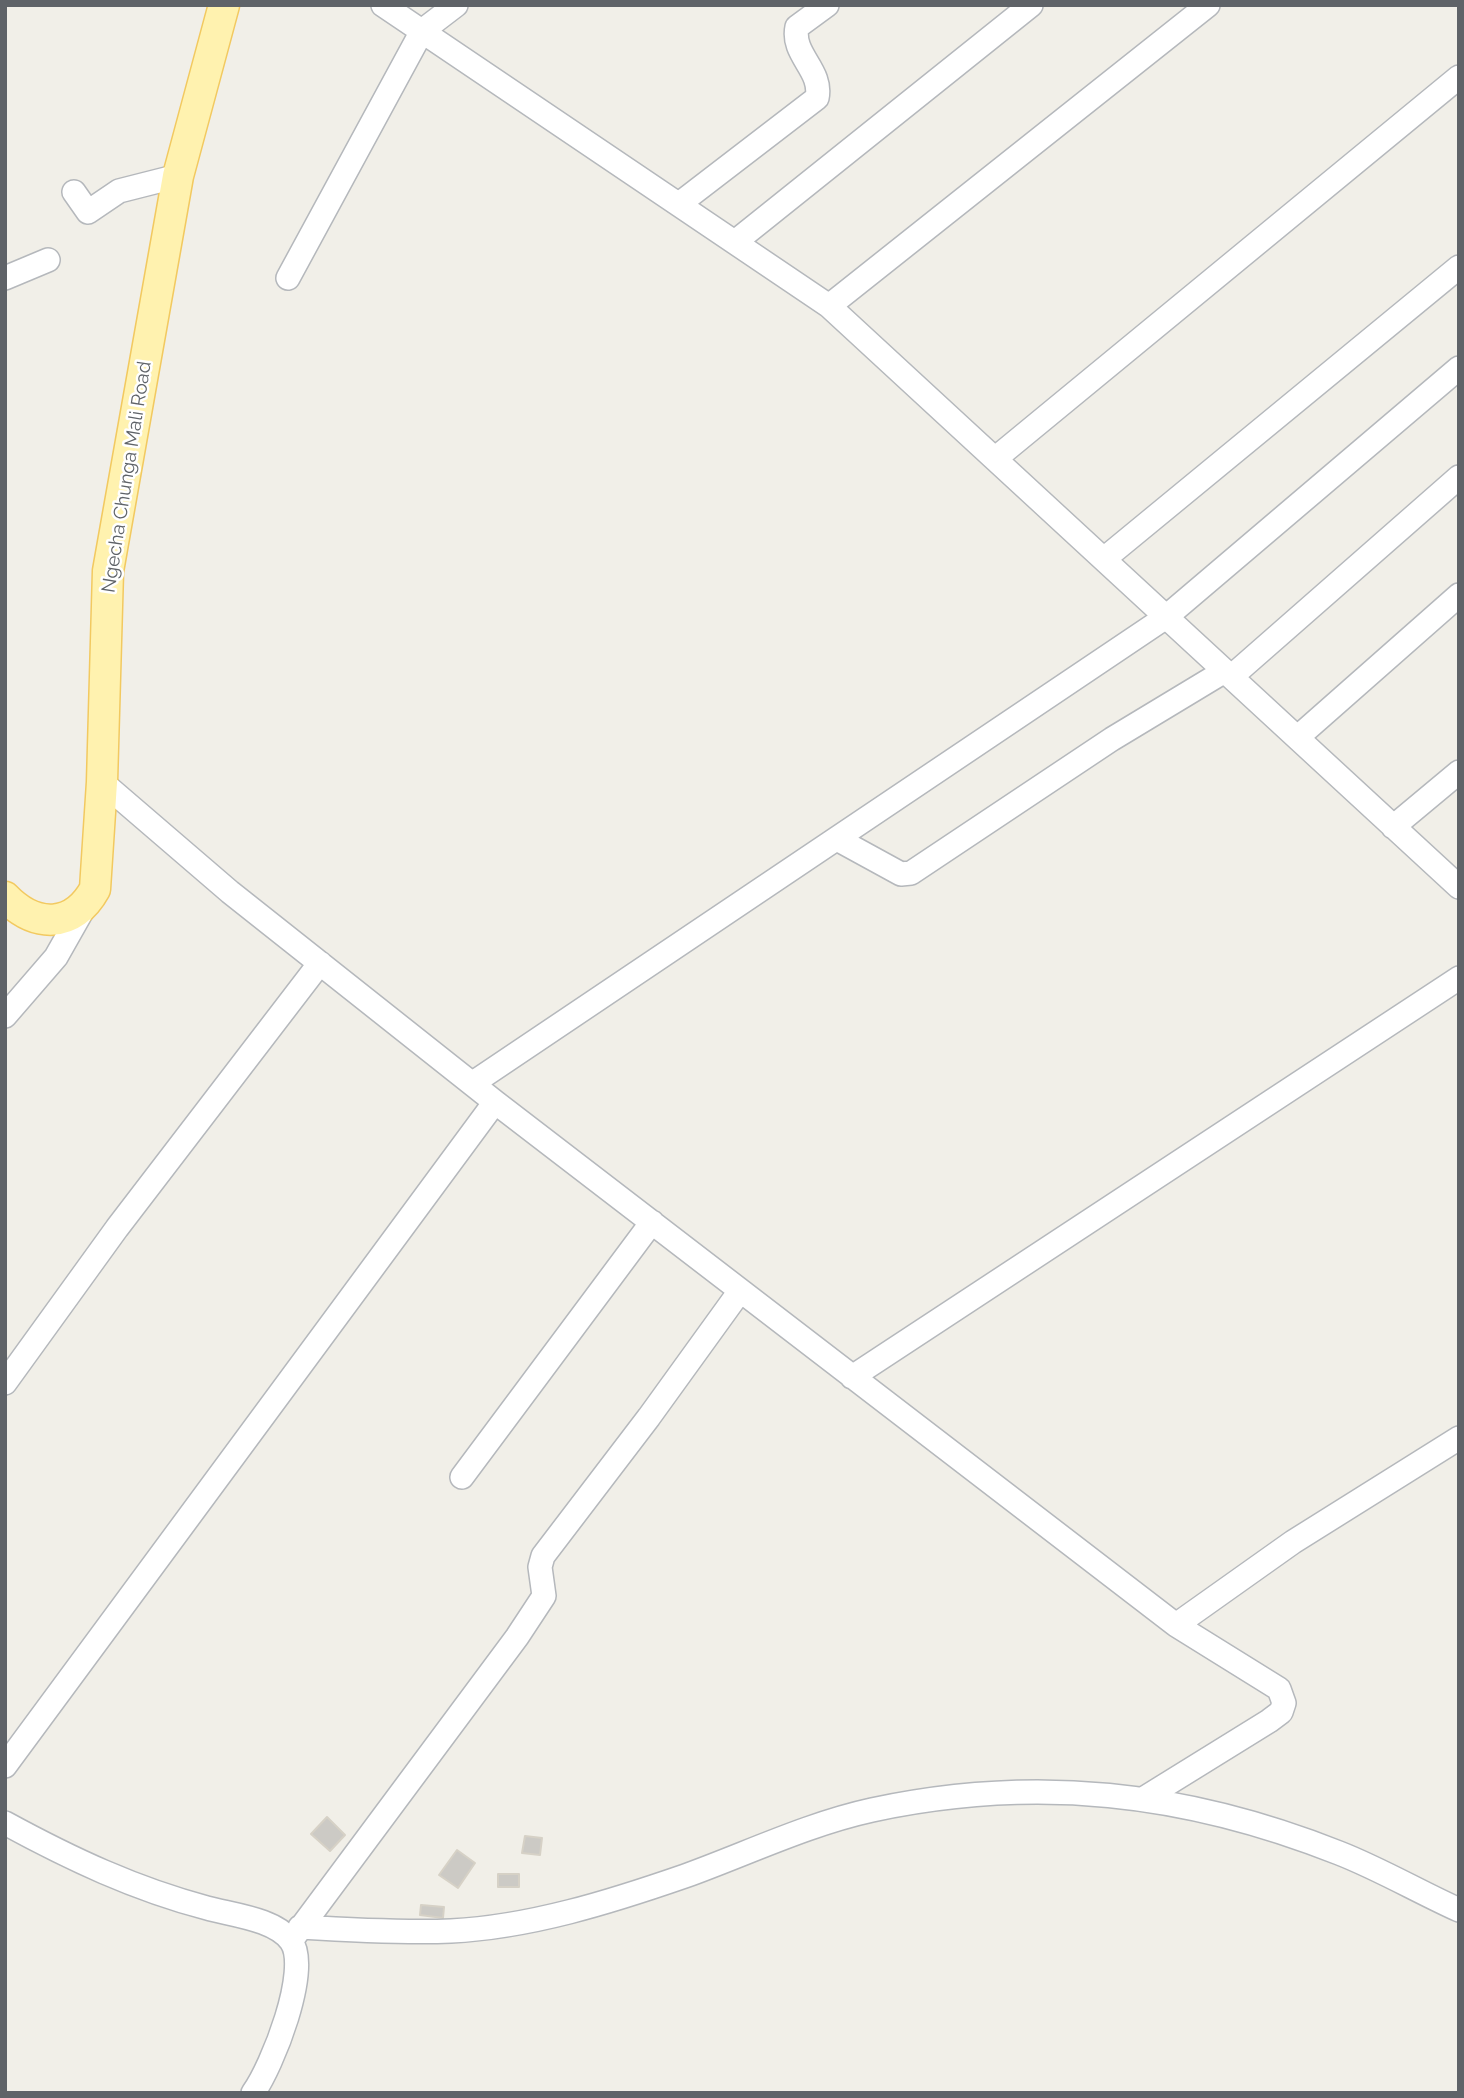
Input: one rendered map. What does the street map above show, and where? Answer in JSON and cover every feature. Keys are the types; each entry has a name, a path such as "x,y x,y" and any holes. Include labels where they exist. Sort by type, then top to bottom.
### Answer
{"main road":[{"name":"Ngecha Chunga Mali Road","path":"86,904 94,888 102,782 108,571 178,176 224,5"},
{"path":"5,897 33,919 46,921 65,916 86,904"}],"street":[{"path":"383,5 829,306 1459,887"},
{"path":"288,278 422,31 456,5"},
{"path":"679,204 817,98 817,78 797,46 795,35 797,27 827,5"},
{"path":"735,242 1031,5"},
{"path":"829,306 1208,5"},
{"path":"996,458 1459,77"},
{"path":"74,192 88,212 119,191 178,176"},
{"path":"5,278 48,260"},
{"path":"1104,559 1459,267"},
{"path":"473,1083 1166,617 1459,368"},
{"path":"837,839 901,874 911,873 1112,739 1227,675 1459,477"},
{"path":"1298,737 1459,595"},
{"path":"1393,827 1459,772"},
{"path":"102,782 230,892 495,1102 740,1291 1175,1625 1279,1689 1284,1703 1280,1712 1269,1721 1143,1799"},
{"path":"5,1016 56,957 86,904"},
{"path":"5,1384 117,1228 320,963"},
{"path":"852,1377 1459,978"},
{"path":"5,1766 495,1102"},
{"path":"462,1477 652,1222"},
{"path":"253,2093 274,2055 288,2019 295,1934 517,1637 544,1596 540,1567 543,1556 740,1291"},
{"path":"1175,1625 1293,1542 1459,1438"},
{"path":"5,1823 105,1875 184,1902 295,1934 451,1931 536,1919 637,1891 870,1811 941,1798 1040,1790 1143,1799 1230,1818 1321,1846 1459,1910"}],"building":[{"path":"327,1817 345,1835 330,1851 311,1834"},
{"path":"525,1836 542,1838 540,1855 522,1853"},
{"path":"457,1850 475,1863 458,1888 439,1875"},
{"path":"498,1874 519,1874 519,1887 498,1887"},
{"path":"421,1905 444,1907 443,1918 420,1915"}]}
